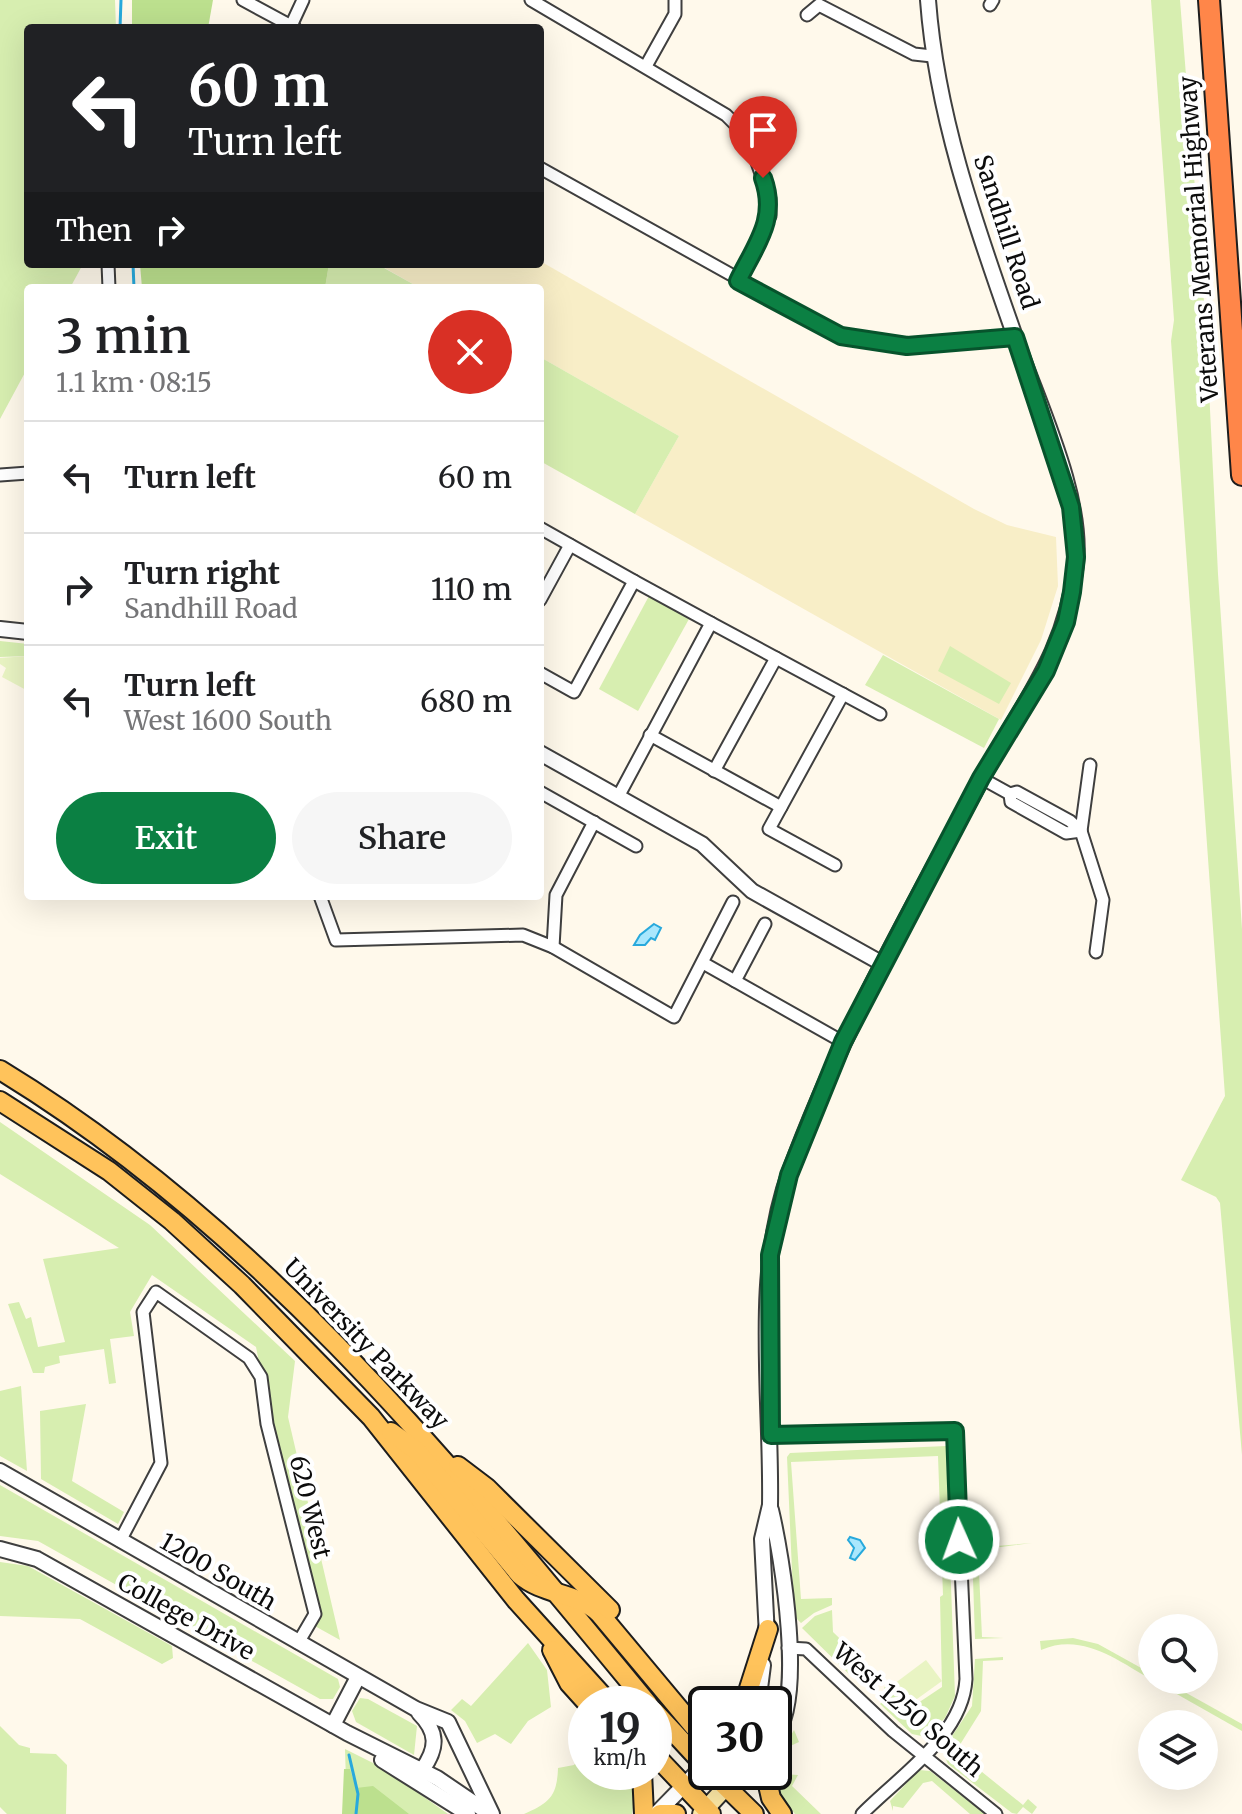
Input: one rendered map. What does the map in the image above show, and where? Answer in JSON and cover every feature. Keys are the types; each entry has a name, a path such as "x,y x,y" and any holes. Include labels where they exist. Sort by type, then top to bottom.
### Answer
{"highway":[{"name":"Veterans Memorial Highway","path":"1209,0 1242,475"}],"main road":[{"name":"University Parkway","path":"0,1070 94,1131 211,1223 310,1317 430,1445 633,1686"},
{"name":"University Parkway","path":"0,1101 109,1171 183,1230 242,1285 371,1417 447,1516 594,1686"},
{"path":"371,1417 417,1451 520,1575 534,1585 578,1599 599,1613 688,1719"},
{"path":"430,1445 487,1488 606,1605 688,1700"},
{"path":"538,1623 572,1686"},
{"path":"750,1686 768,1629"},
{"path":"672,1730 688,1747"},
{"path":"672,1774 706,1812 724,1790"},
{"path":"643,1790 644,1814"},
{"path":"729,1790 754,1814"},
{"path":"769,1790 782,1814"},
{"path":"658,1814 676,1814"}],"street":[{"path":"243,0 287,24"},
{"path":"293,24 303,0"},
{"path":"531,0 726,115 748,137 770,199 770,216 738,281"},
{"path":"646,66 675,14 675,0"},
{"name":"Sandhill Road","path":"760,1686 768,1629 762,1539 770,1505 770,1255 789,1175 843,1042 981,778 1046,671 1066,622 1076,557 1071,507 959,172 932,56 928,0"},
{"path":"807,15 819,5 914,54 932,56"},
{"path":"544,170 841,336 907,346 1015,337"},
{"path":"0,475 24,473"},
{"path":"544,530 880,714"},
{"path":"544,593 570,545"},
{"path":"544,675 574,692 634,581"},
{"path":"618,797 711,623"},
{"path":"0,629 24,632"},
{"path":"714,771 776,658"},
{"path":"835,865 769,829 843,694"},
{"path":"650,735 781,807"},
{"path":"544,755 702,844 752,891 883,964"},
{"path":"1090,765 1081,831 1103,900 1096,952"},
{"path":"981,778 1010,794 1017,792 1070,821 1081,831"},
{"path":"544,794 636,846"},
{"path":"553,947 556,895 594,822"},
{"path":"321,900 336,940 523,935 553,947 674,1017 733,902"},
{"path":"735,981 765,924"},
{"path":"703,963 843,1042"},
{"name":"620 West","path":"120,1541 161,1463 143,1312 156,1292 167,1296 209,1331 249,1358 261,1377 267,1424 315,1614 298,1643"},
{"path":"771,1435 955,1431 965,1691 955,1718 862,1814"},
{"name":"1200 South","path":"0,1471 358,1677 416,1709 448,1722 491,1814"},
{"name":"Sandhill Road","path":"770,1505 777,1538 789,1686"},
{"name":"College Drive","path":"0,1549 37,1559 347,1733 422,1770 491,1814"},
{"name":"West 1250 South","path":"788,1648 806,1649 922,1755 996,1814"},
{"path":"333,1725 358,1677"},
{"path":"416,1709 430,1724 435,1739 433,1753 422,1770"},
{"name":"College Drive","path":"347,1733 468,1814"},
{"path":"658,1814 688,1782"}],"shaded area":[{"path":"544,263 974,509 1007,525 1056,537 1058,586 1041,640 1001,720 635,514 679,436 544,359 544,284 413,284 385,268 544,268"}],"green space":[{"path":"0,0 115,0 116,24 24,24 24,268 81,268 72,284 24,284 24,374 0,419"},
{"path":"132,0 213,0 209,24 132,24"},
{"path":"1151,0 1180,0 1206,327 1218,574 1242,929 1242,1455 1220,1203 1216,1197 1181,1180 1225,1096 1171,341 1174,320"},
{"path":"140,268 328,268 326,284 142,284"},
{"path":"328,268 384,268 413,284 326,284"},
{"path":"544,359 679,436 635,514 544,463"},
{"path":"649,596 689,619 638,711 599,689"},
{"path":"0,641 24,644 24,656 0,657"},
{"path":"950,646 1011,683 999,704 938,671"},
{"path":"883,655 999,719 984,748 865,685"},
{"path":"24,656 24,689 2,677 6,668 0,664 0,658"},
{"path":"0,1122 150,1225 295,1361 288,1417 340,1640 304,1620 308,1612 256,1347 152,1275 130,1312 134,1336 110,1339 116,1383 109,1384 104,1349 59,1356 60,1363 45,1367 44,1373 33,1373 8,1304 19,1302 26,1319 31,1317 38,1347 65,1342 43,1259 119,1248 0,1174"},
{"path":"21,1386 27,1471 0,1456 0,1391"},
{"path":"86,1404 72,1481 124,1512 118,1524 41,1479 40,1411"},
{"path":"946,1446 955,1696 945,1718 926,1737 912,1734 880,1704 889,1695 884,1688 887,1684 912,1707 942,1687 940,1597 943,1595 938,1456 791,1462 801,1599 832,1598 832,1605 801,1623 794,1616 787,1457 790,1453"},
{"path":"0,1485 338,1679 340,1687 333,1699 320,1699 38,1541 0,1536"},
{"path":"1032,1543 978,1550 982,1637 1004,1638 975,1639 972,1548"},
{"path":"0,1562 28,1566 172,1646 173,1658 162,1664 80,1619 0,1616"},
{"path":"832,1610 833,1632 875,1673 872,1676 864,1672 852,1677 802,1628 815,1616"},
{"path":"1073,1638 1098,1644 1138,1666 1138,1672 1085,1646 1056,1645 1041,1650 1040,1641"},
{"path":"528,1643 547,1670 551,1707 528,1721 511,1744 495,1734 477,1743 465,1721 451,1710 462,1699 471,1706"},
{"path":"1003,1657 1003,1660 983,1661 981,1711 956,1751 1023,1805 1028,1799 1037,1807 1032,1814 1023,1807 1017,1814 1012,1813 948,1764 944,1755 946,1745 972,1706 975,1659"},
{"path":"926,1660 942,1681 910,1704 894,1684"},
{"path":"1177,1694 1188,1694 1217,1710 1205,1710"},
{"path":"360,1698 368,1699 417,1726 414,1755 356,1722 352,1711"},
{"path":"1218,1711 1242,1724 1242,1731 1218,1717"},
{"path":"0,1726 19,1745 30,1748 30,1753 56,1754 67,1765 66,1814 7,1814 0,1807"},
{"path":"794,1730 799,1742 792,1745"},
{"path":"345,1749 383,1768 448,1814 347,1814"},
{"path":"568,1766 568,1790 636,1790 632,1814 524,1814 550,1798 556,1786 558,1768"},
{"path":"344,1769 350,1769 356,1788 373,1786 409,1814 342,1814"},
{"path":"919,1770 930,1771 985,1814 970,1814 932,1781 923,1783 903,1808 893,1806 893,1811 890,1801"},
{"path":"792,1786 821,1814 795,1814 776,1790 792,1790"}],"water":[{"path":"654,924 661,928 655,940 651,938 645,945 634,945 640,935"},
{"path":"850,1537 860,1540 865,1548 855,1560 850,1558 854,1548 848,1540"}],"waterway":[{"path":"120,24 121,0"},
{"path":"133,268 134,284"},
{"path":"349,1755 358,1794 356,1814"}],"route":[{"path":"763,178 770,199 770,216 738,281 841,336 907,346 1015,337 1071,507 1076,557 1066,622 1046,671 981,778 843,1042 789,1175 770,1255 771,1435 955,1431 959,1540"}]}
